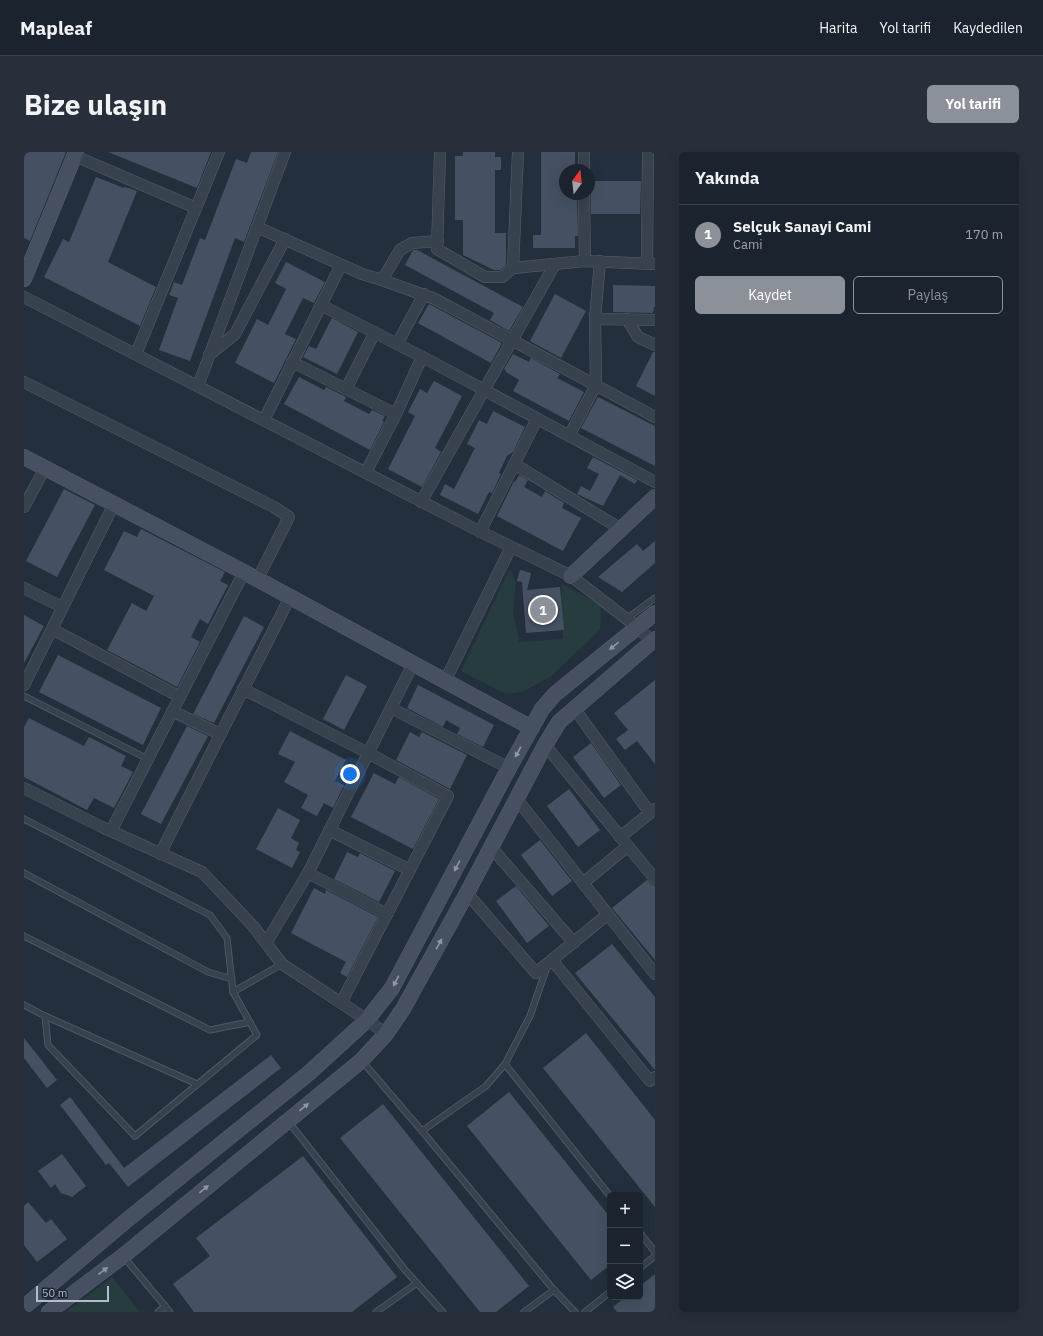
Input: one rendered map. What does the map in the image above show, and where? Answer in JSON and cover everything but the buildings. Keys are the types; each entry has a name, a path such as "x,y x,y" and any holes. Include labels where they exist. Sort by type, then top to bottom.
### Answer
{"street":[{"path":"136,354 219,152"},
{"path":"198,386 285,152"},
{"path":"440,152 438,249 485,277 502,277 513,268 584,261 651,263 648,152"},
{"path":"513,268 518,152"},
{"path":"584,152 584,164"},
{"path":"24,279 29,256 76,154 196,208"},
{"path":"584,200 584,261"},
{"path":"257,227 362,274 435,299 655,417"},
{"path":"209,356 235,334 285,239"},
{"path":"382,280 400,250 412,242 438,241"},
{"path":"569,436 596,385 595,319 600,261"},
{"path":"421,502 554,264"},
{"path":"264,420 340,265"},
{"path":"397,344 424,294"},
{"path":"24,297 366,472 421,502 571,576 654,642 559,722 516,798 467,893 404,1009 386,1034 362,1061 123,1256 50,1312"},
{"path":"321,305 375,332 655,482"},
{"path":"595,319 655,320"},
{"path":"627,319 638,337 655,345"},
{"path":"346,389 375,332"},
{"path":"366,472 396,414 422,357"},
{"path":"292,362 396,414"},
{"path":"24,382 274,507 289,517 257,580"},
{"path":"480,532 537,418"},
{"path":"24,457 244,572 532,728"},
{"path":"514,464 621,529"},
{"path":"24,507 45,468"},
{"path":"571,576 655,497"},
{"path":"24,685 114,504"},
{"path":"445,681 511,547"},
{"path":"111,831 244,572"},
{"path":"24,588 62,608"},
{"path":"160,854 290,597"},
{"path":"24,1307 127,1220 308,1073 367,1020 392,988 542,709 555,694 632,623 655,613"},
{"path":"52,629 180,697"},
{"path":"266,943 308,873 414,664"},
{"path":"243,689 448,796 341,1003"},
{"path":"391,708 509,768"},
{"path":"574,708 653,811 620,837"},
{"path":"172,711 220,734"},
{"path":"545,745 655,878"},
{"path":"24,788 111,831 202,872 254,926 282,964 386,1034"},
{"path":"516,798 655,974"},
{"path":"329,830 410,870"},
{"path":"583,883 628,846"},
{"path":"491,847 574,942"},
{"path":"308,873 387,914"},
{"path":"467,893 536,974 608,914"},
{"path":"550,961 652,1081"}],"lane":[{"path":"632,623 655,598"},
{"path":"24,696 148,759"},
{"path":"24,819 210,915 227,938 233,992 257,1035 135,1136 48,1045 45,1016"},
{"path":"24,873 208,972 232,979"},
{"path":"24,936 210,1030 250,1022"},
{"path":"422,1130 486,1086 505,1064 530,1016 550,961"},
{"path":"233,992 282,964"},
{"path":"24,1004 45,1016 197,1084"},
{"path":"362,1061 422,1130 554,1290 576,1312"},
{"path":"505,1064 607,1192"},
{"path":"288,1121 417,1283 443,1312"},
{"path":"643,1237 655,1252"},
{"path":"123,1256 170,1312"},
{"path":"643,1266 655,1256"},
{"path":"376,1312 417,1283"},
{"path":"524,1312 554,1290"},
{"path":"585,1312 607,1294"},
{"path":"158,1312 165,1306"}],"green space":[{"path":"510,568 516,583 513,611 519,642 563,639 561,609 562,584 601,606 600,630 550,677 522,692 505,694 461,671"},
{"path":"112,1277 140,1312 66,1312"}],"place":[{"name":"Selçuk Sanayi Cami","path":"543,610"}]}
